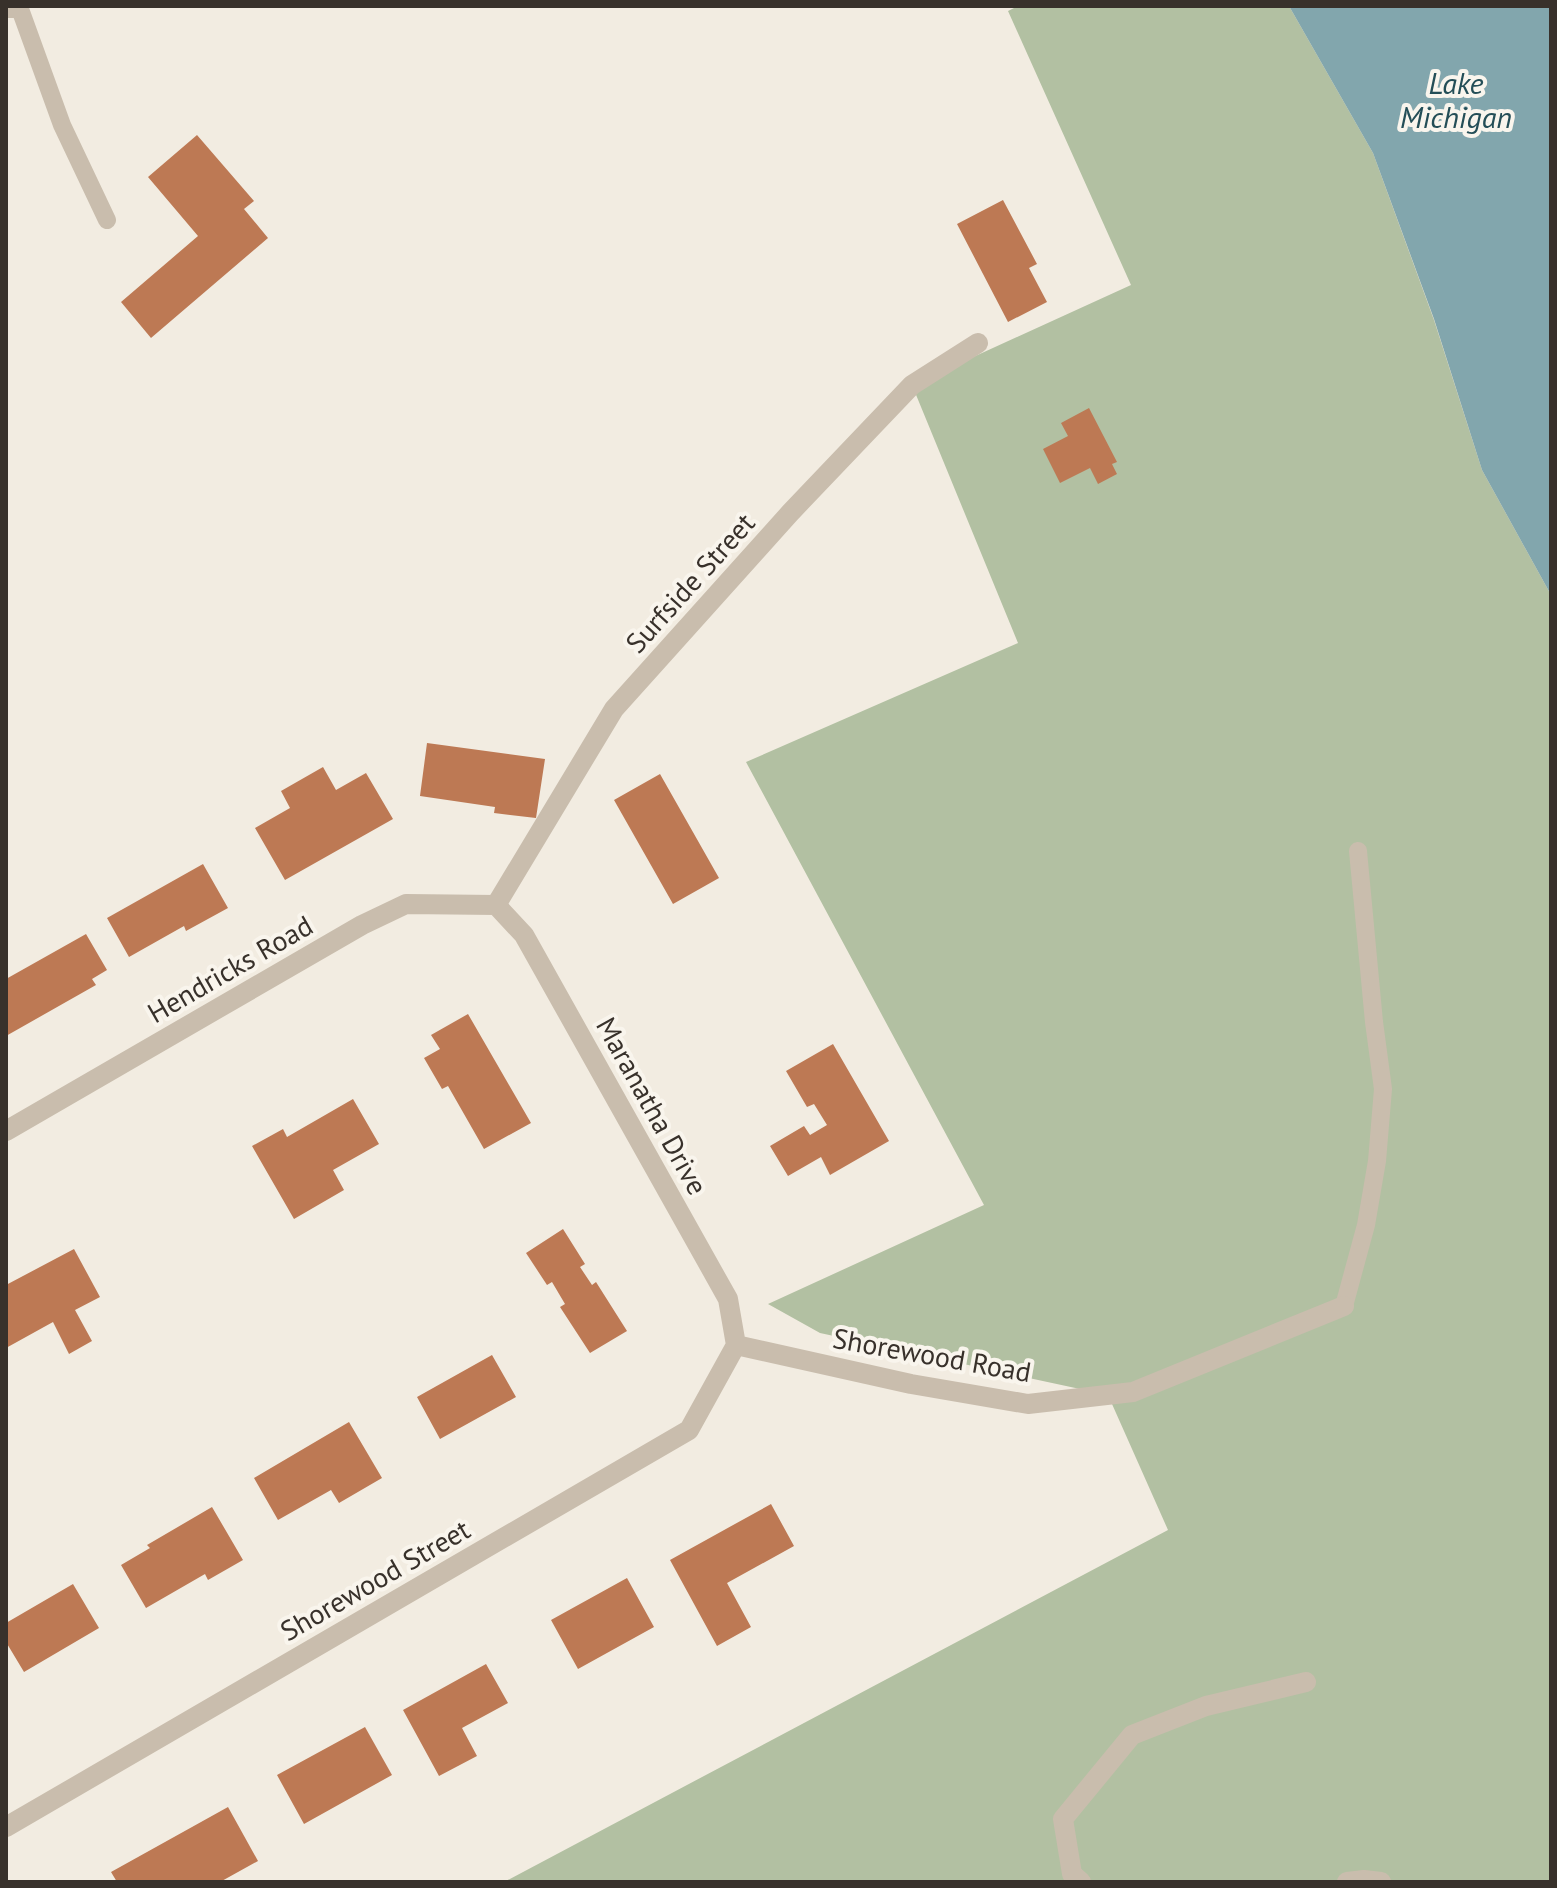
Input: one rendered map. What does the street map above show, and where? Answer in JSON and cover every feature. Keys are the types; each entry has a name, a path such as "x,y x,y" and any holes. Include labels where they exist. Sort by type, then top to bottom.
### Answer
{"street":[{"name":"Surfside Street","path":"496,905 614,709 790,513 912,385 978,343"},
{"name":"Hendricks Road","path":"6,1131 362,925 406,904 496,905"},
{"name":"Maranatha Drive","path":"496,905 524,935 728,1299 736,1345"},
{"name":"Shorewood Road","path":"736,1345 911,1384 1028,1404 1133,1392 1344,1306"},
{"name":"Shorewood Street","path":"6,1827 689,1430 736,1345"},
{"path":"1081,1882 1072,1874 1063,1819 1132,1735 1206,1706 1306,1682"},
{"path":"1347,1882 1381,1882"}],"lane":[{"path":"6,9 20,9 62,125 107,220"},
{"path":"1344,1306 1366,1225 1377,1161 1383,1089 1358,851"}],"green space":[{"path":"1018,6 1289,6 1373,153 1434,320 1482,470 1551,595 1551,1882 504,1882 1168,1530 1108,1395 820,1333 768,1304 984,1205 746,762 1018,643 912,385 1131,285 1008,11"}],"water":[{"name":"Lake Michigan","path":"1289,6 1551,6 1551,595 1482,470 1434,319 1373,153"}],"building":[{"path":"197,135 254,201 244,209 268,238 151,338 121,302 198,236 148,177"},
{"path":"1003,200 1037,264 1029,268 1047,302 1008,322 957,224"},
{"path":"1089,408 1117,462 1112,464 1117,474 1098,484 1090,468 1060,483 1043,449 1068,436 1061,423"},
{"path":"427,743 545,759 536,818 494,813 495,807 420,796"},
{"path":"323,767 336,790 366,773 393,819 285,880 255,828 290,808 281,791"},
{"path":"660,774 719,878 673,904 614,800"},
{"path":"203,864 228,908 186,931 184,926 129,957 107,918"},
{"path":"86,934 107,970 92,979 96,985 6,1036 6,979"},
{"path":"468,1014 531,1123 484,1149 448,1086 442,1089 424,1058 440,1049 431,1035"},
{"path":"833,1044 889,1141 830,1175 821,1157 788,1176 770,1146 804,1126 810,1135 827,1125 814,1104 807,1107 786,1071"},
{"path":"353,1099 379,1144 333,1170 344,1190 294,1219 252,1146 283,1129 287,1137"},
{"path":"563,1229 585,1264 580,1267 592,1285 596,1282 627,1331 590,1353 560,1307 565,1304 552,1282 547,1285 526,1253"},
{"path":"74,1249 100,1297 75,1310 92,1341 69,1354 53,1322 6,1348 6,1285"},
{"path":"492,1355 516,1397 440,1439 417,1397"},
{"path":"349,1422 382,1478 339,1503 331,1490 278,1520 254,1478"},
{"path":"771,1504 794,1546 727,1583 751,1627 717,1646 670,1560"},
{"path":"212,1507 243,1560 208,1580 205,1574 146,1608 121,1565 150,1548 147,1545"},
{"path":"627,1578 654,1627 578,1669 551,1620"},
{"path":"73,1584 99,1628 24,1672 6,1642 6,1623"},
{"path":"486,1664 508,1703 462,1728 477,1756 439,1776 403,1710"},
{"path":"365,1727 392,1775 304,1824 277,1775"},
{"path":"228,1807 258,1861 220,1882 117,1882 111,1872"}]}
